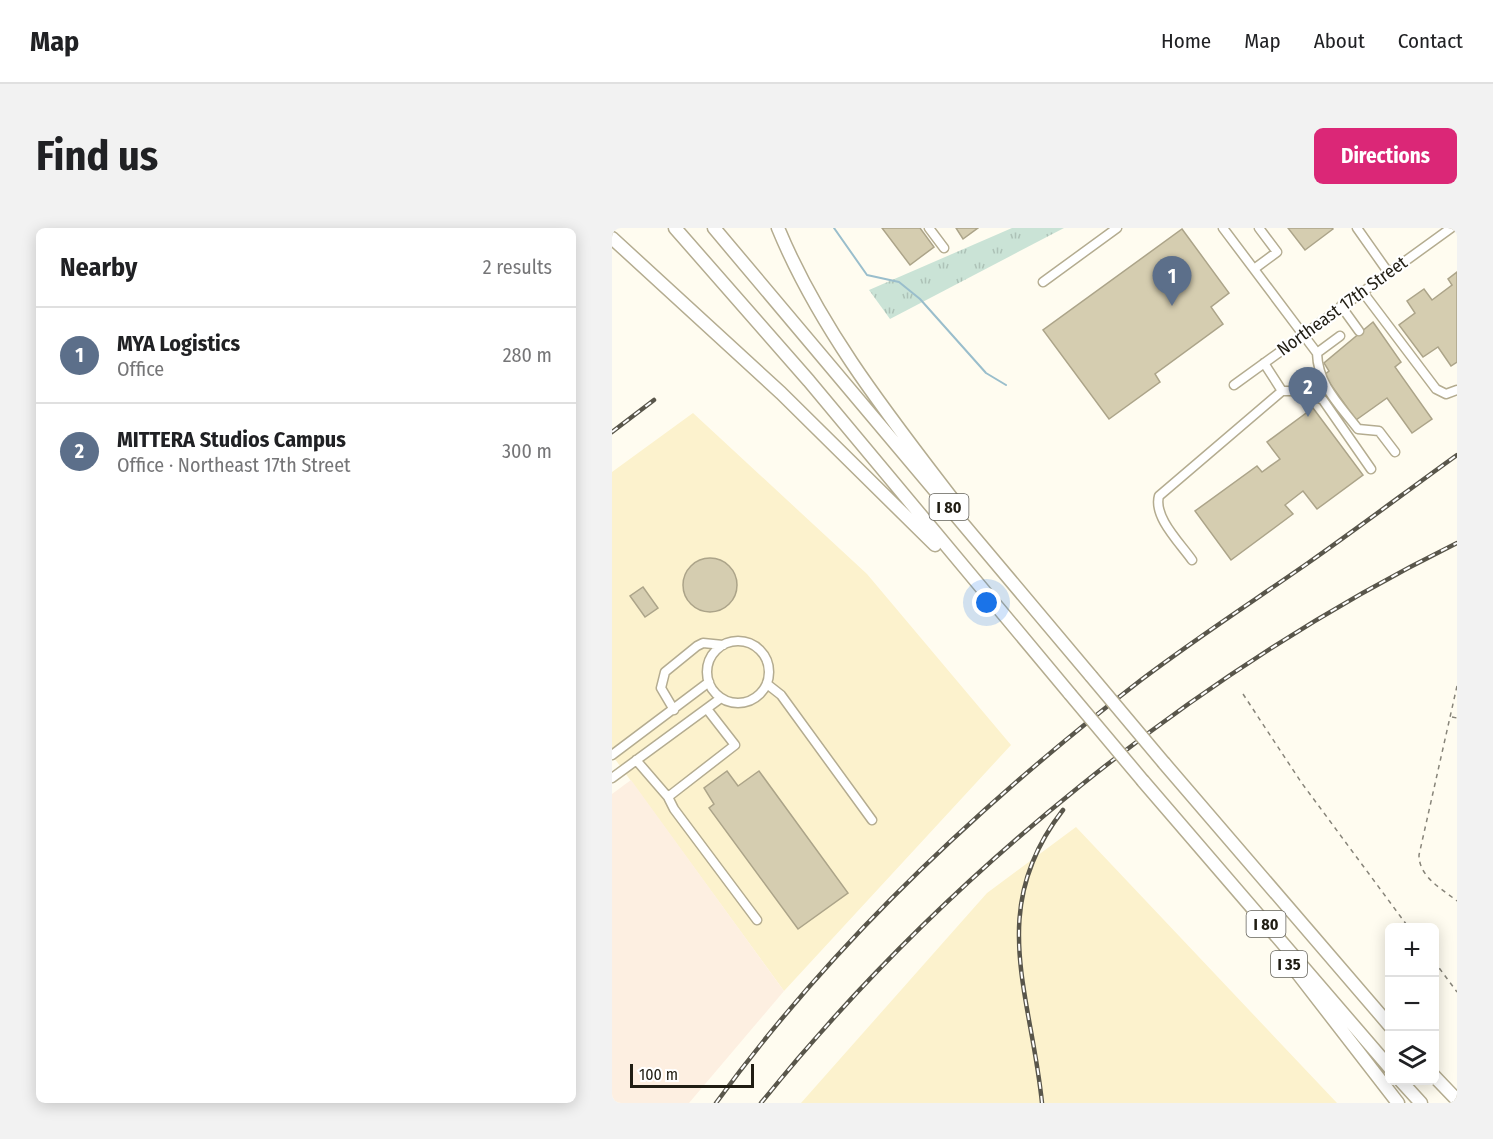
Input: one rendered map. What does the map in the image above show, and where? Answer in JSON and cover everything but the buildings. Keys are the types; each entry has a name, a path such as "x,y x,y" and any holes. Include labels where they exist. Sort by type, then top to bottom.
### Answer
{"highway":[{"name":"I 80","path":"675,228 809,381 996,607 1385,1063"},
{"name":"I 80","path":"714,228 1164,763 1385,1021"},
{"path":"778,228 811,300 850,359 915,450 1065,645"},
{"path":"612,238 854,462 996,607"},
{"name":"I 35","path":"1180,824 1398,1103"},
{"path":"1439,1081 1457,1100"},
{"path":"1405,1085 1421,1103"}],"street":[{"path":"929,228 944,248"},
{"path":"1042,282 1117,228"},
{"path":"1223,228 1317,353 1318,371 1322,381 1358,429 1379,431 1395,452"},
{"path":"1254,269 1277,252 1259,228"},
{"path":"1358,229 1388,272"},
{"name":"Northeast 17th Street","path":"1234,385 1445,230"},
{"path":"1362,291 1436,389 1446,394 1457,390"},
{"path":"1341,306 1359,331"},
{"path":"1317,353 1340,336"},
{"path":"1264,363 1282,392"},
{"path":"1192,560 1162,517 1157,502 1159,496 1282,392 1304,391 1323,400 1371,469"},
{"path":"674,710 661,688 665,672 703,643 723,645 741,641 759,648 768,665 767,684 756,698 748,702 730,702 721,698 709,682 709,661 723,645"},
{"path":"612,755 709,682"},
{"path":"767,684 787,703 872,820"},
{"path":"612,778 721,698"},
{"path":"668,797 735,745 706,709"},
{"path":"636,760 668,797 688,828 757,920"}],"path":[{"path":"1457,686 1419,847 1419,866 1423,873 1457,901"},
{"path":"1243,694 1301,782 1406,923"},
{"path":"1451,717 1457,718"},
{"path":"1439,968 1457,992"}],"shaded area":[{"path":"693,413 867,574 1011,745 784,991 612,755 612,472"},
{"path":"631,780 784,991 689,1103 612,1103 612,794"},
{"path":"1076,827 1337,1103 801,1103 987,893"}],"green space":[{"path":"1012,228 1064,228 890,319 869,290"}],"waterway":[{"path":"834,228 867,275 899,282 920,299 986,373 1006,385"}],"railway":[{"path":"612,432 654,400"},
{"path":"716,1103 762,1043 861,930 914,876 1025,775 1161,665 1327,550 1457,455"},
{"path":"761,1103 833,1019 910,938 993,860 1080,786 1170,717 1264,653 1360,595 1457,543"},
{"path":"1042,1103 1024,988 1020,952 1020,917 1026,882 1040,847 1063,810"}],"place":[{"name":"MYA Logistics","path":"1172,306"},
{"name":"MITTERA Studios Campus","path":"1308,417"}]}
